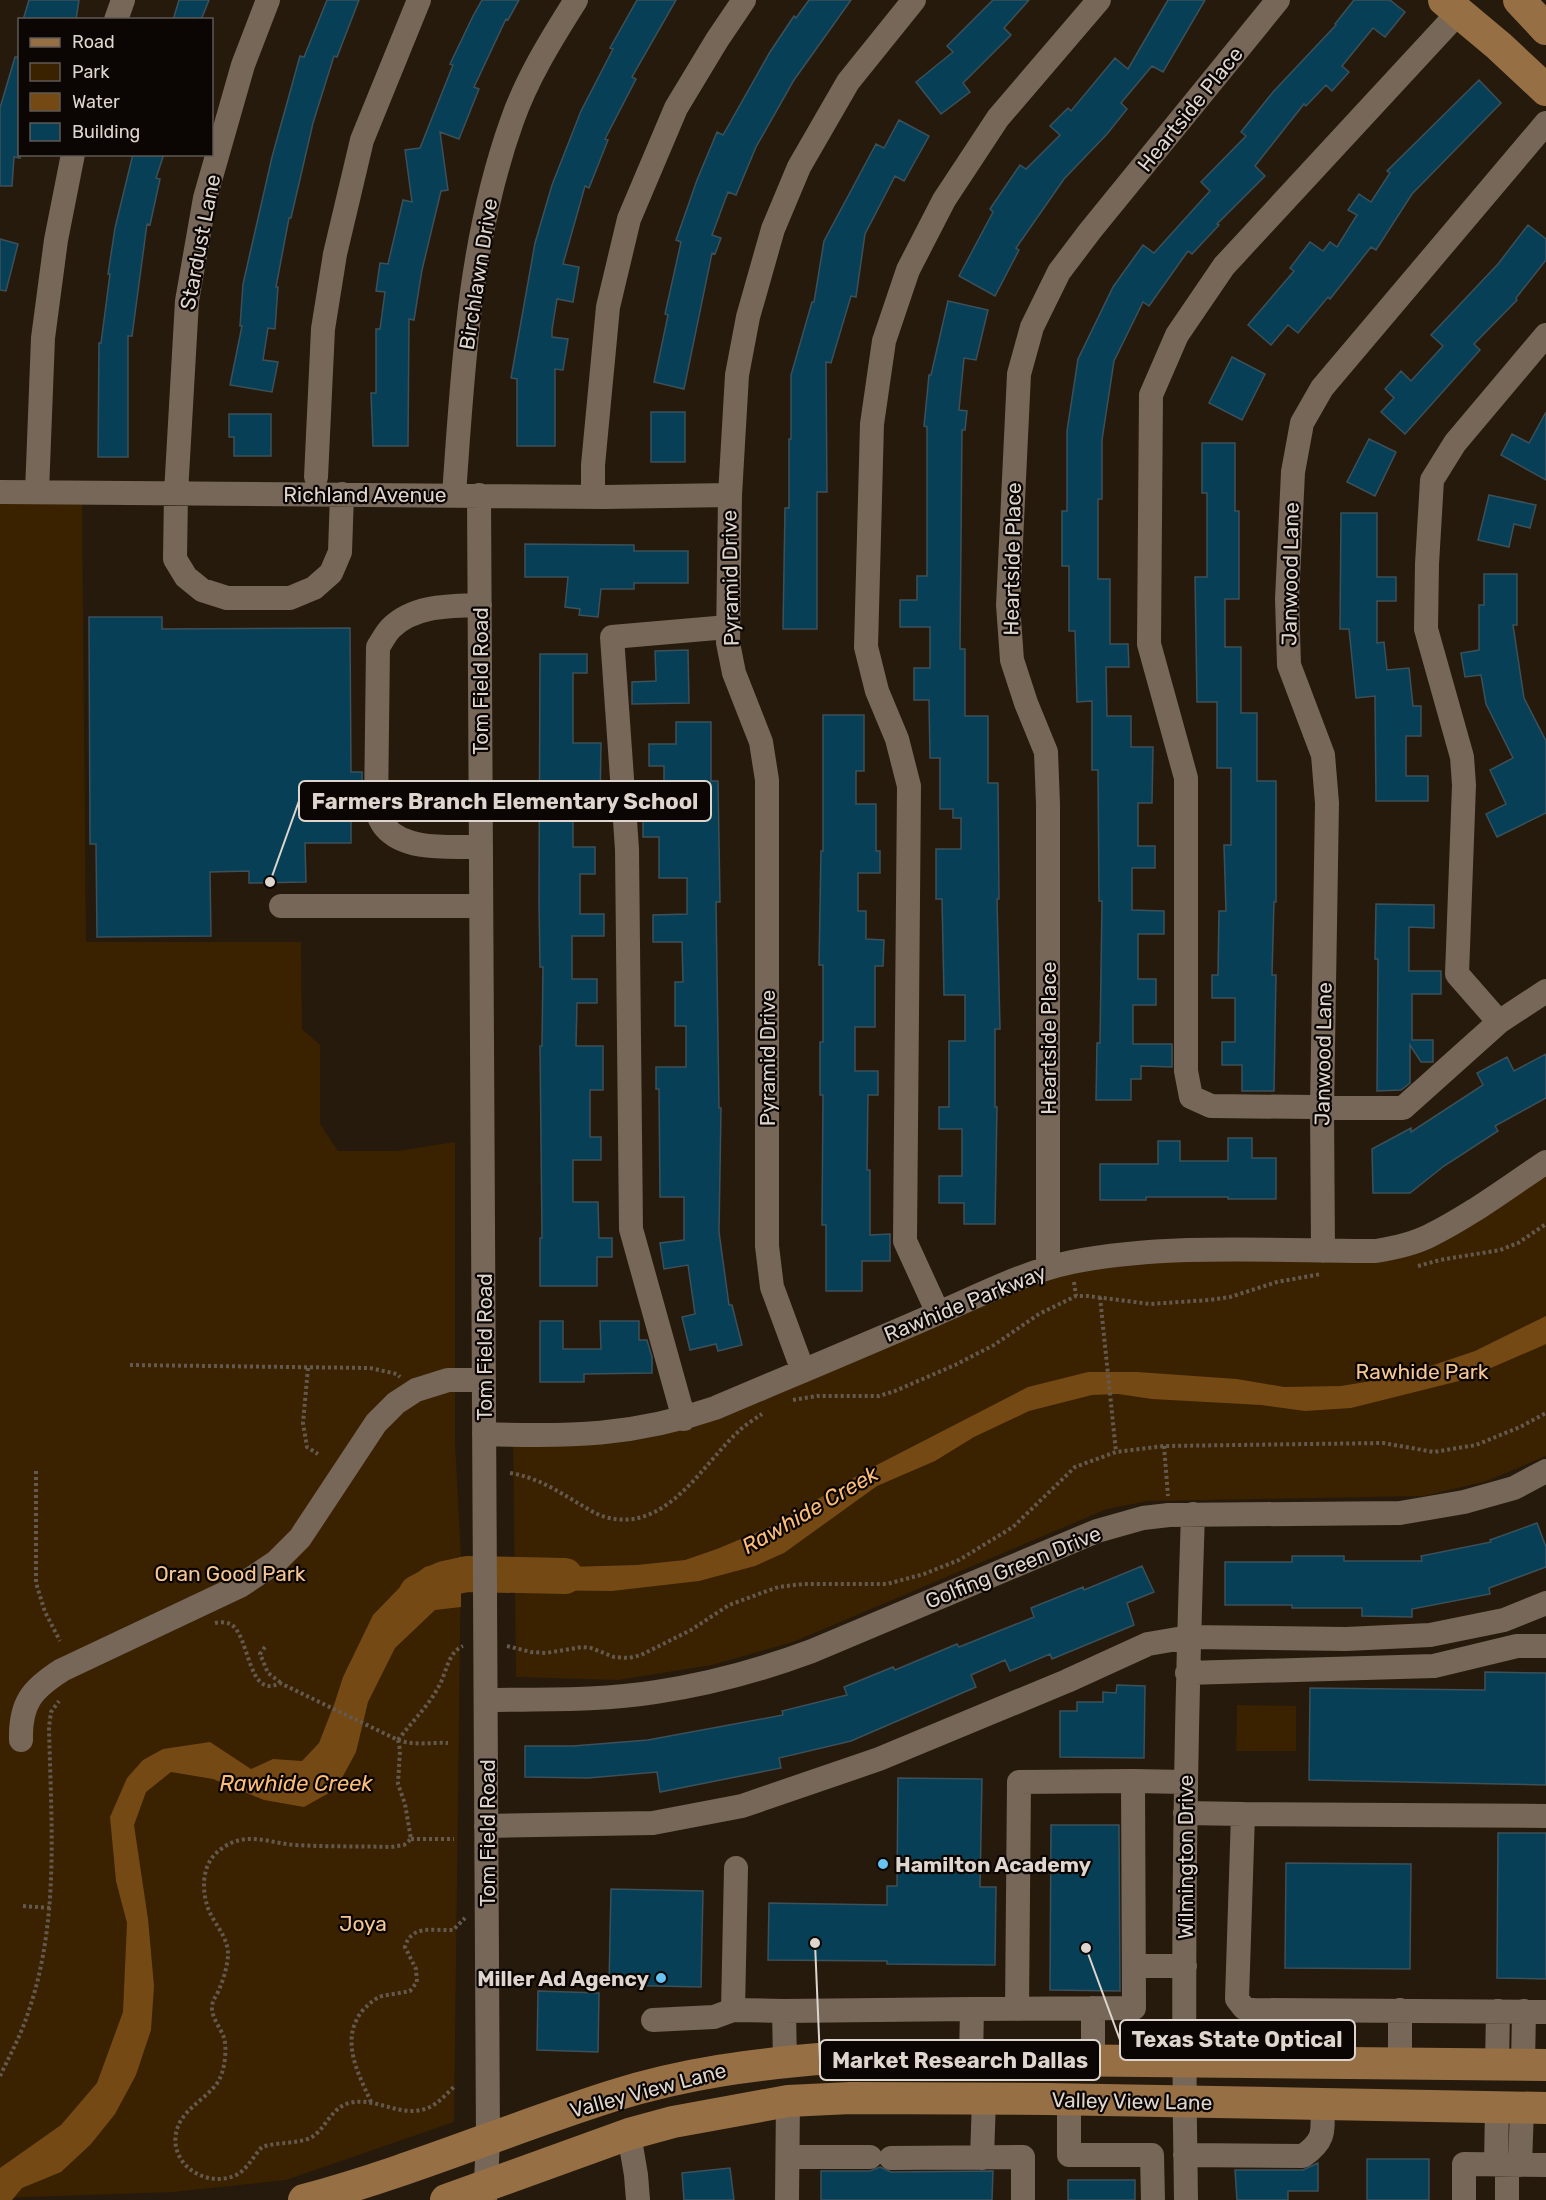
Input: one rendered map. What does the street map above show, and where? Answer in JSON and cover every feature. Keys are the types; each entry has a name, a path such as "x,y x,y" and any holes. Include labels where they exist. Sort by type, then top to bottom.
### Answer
{"main road":[{"path":"1519,0 1546,29"},
{"path":"1451,6 1499,46 1546,90"},
{"name":"Valley View Lane","path":"304,2200 350,2188 612,2096 666,2081 738,2066 831,2058 1522,2064"},
{"path":"785,2061 788,2101"},
{"path":"1521,2108 1522,2064"},
{"name":"Valley View Lane","path":"446,2200 485,2194 629,2134 673,2122 788,2101 851,2098 1069,2099 1521,2108"}],"street":[{"path":"117,18 123,0"},
{"name":"Stardust Lane","path":"268,0 243,65 205,198 187,301 176,493 175,559 186,577 202,590 227,598 290,598 314,588 331,573 340,552 342,494"},
{"path":"316,477 323,329 335,254 362,140 419,0"},
{"name":"Birchlawn Drive","path":"454,495 463,372 474,274 488,200 513,120 546,46 576,0"},
{"path":"592,496 608,307 629,219 676,108 744,0"},
{"name":"Pyramid Drive","path":"803,1371 772,1287 767,1246 767,780 761,742 734,673 728,643 730,495 737,375 748,317 773,229 799,167 848,82 914,0"},
{"path":"938,1313 905,1241 909,786 897,739 877,691 866,647 872,424 884,341 908,270 944,200 998,118 1099,0"},
{"name":"Heartside Place","path":"1048,1269 1046,752 1012,660 1008,605 1019,374 1032,327 1059,272 1278,0"},
{"path":"1451,6 1224,266 1177,335 1151,395 1149,644 1186,778 1186,1071 1191,1097 1210,1106 1403,1108 1499,1022 1546,992"},
{"name":"Janwood Lane","path":"1326,1262 1322,1108 1326,784 1323,754 1289,664 1287,610 1293,472 1302,423 1322,388 1546,123"},
{"path":"37,492 43,338 56,240 73,156"},
{"path":"1499,1022 1457,974 1464,785 1462,757 1426,629 1432,480 1455,443 1546,335"},
{"name":"Richland Avenue","path":"0,492 730,495"},
{"name":"Tom Field Road","path":"479,495 488,2140 485,2194"},
{"path":"480,605 431,608 409,615 391,628 378,647 376,811 386,828 404,841 430,845 481,847"},
{"path":"684,1419 631,1229 627,849 612,637 728,627"},
{"path":"281,906 481,906"},
{"name":"Rawhide Parkway","path":"484,1434 569,1436 608,1434 648,1428 684,1419 803,1371 998,1286 1072,1262 1132,1253 1326,1262 1404,1246 1428,1237 1546,1162"},
{"path":"21,1740 26,1704 41,1683 62,1670 240,1587 276,1562 300,1538 376,1423 396,1403 416,1390 448,1380 484,1380"},
{"name":"Golfing Green Drive","path":"486,1700 594,1698 655,1692 711,1682 767,1667 812,1651 1097,1531 1143,1518 1193,1514 1400,1513 1464,1502 1514,1488 1546,1471"},
{"name":"Wilmington Drive","path":"1186,2200 1185,1782 1193,1514"},
{"path":"486,1826 653,1823 742,1806 879,1759 1067,1681 1148,1644 1189,1637 1346,1639 1430,1635 1504,1620 1546,1603"},
{"path":"1187,1673 1434,1666 1517,1646 1546,1646"},
{"path":"652,2020 714,2017 733,2010 1134,2008 1133,1781"},
{"path":"1017,2009 1018,1782 1185,1782"},
{"path":"1185,1813 1546,1816"},
{"path":"1243,1814 1237,1999 1244,2008 1253,2010 1535,2011 1522,2064"},
{"path":"733,2010 736,1868"},
{"path":"1134,1966 1185,1966"},
{"path":"1093,2008 1093,2060"},
{"path":"971,2058 972,2009"},
{"path":"1400,2010 1400,2063"},
{"path":"784,2011 785,2061"},
{"path":"1498,2011 1522,2064"},
{"path":"982,2158 984,2099"},
{"path":"1069,2099 1069,2155 1152,2155 1153,2200"},
{"path":"787,2200 788,2101"},
{"path":"1152,2165 1185,2160 1303,2156 1317,2146 1323,2134 1322,2104"},
{"path":"1507,2200 1508,2165 1521,2108"},
{"path":"629,2134 638,2200"},
{"path":"788,2157 1023,2157 1023,2200"},
{"path":"1464,2200 1464,2164 1546,2165"}],"path":[{"path":"1414,1267 1440,1260 1500,1250 1518,1243 1546,1224"},
{"path":"791,1401 817,1396 879,1396 955,1365 1008,1337 1039,1314 1076,1296 1150,1304 1209,1300 1230,1297 1277,1282 1326,1262"},
{"path":"1100,1298 1116,1452"},
{"path":"130,1365 370,1368 397,1374 416,1390"},
{"path":"308,1368 303,1423 307,1447 318,1454"},
{"path":"510,1473 544,1483 602,1516 617,1519 638,1517 666,1507 697,1478 740,1430 769,1410"},
{"path":"506,1646 546,1653 582,1647 614,1657 629,1658 641,1655 691,1630 729,1605 778,1587 803,1584 887,1584 924,1574 959,1560 1013,1527 1075,1467 1116,1452 1164,1446 1383,1443 1434,1452 1476,1444 1520,1427 1546,1413"},
{"path":"1164,1446 1169,1515"},
{"path":"36,1471 36,1583 45,1612 60,1641"},
{"path":"212,1624 218,1622 231,1624 238,1631 255,1677 269,1686 280,1683"},
{"path":"398,1740 426,1708 440,1684 453,1653 463,1646"},
{"path":"265,1647 260,1654 268,1674 280,1683 407,1744 448,1743"},
{"path":"0,2076 28,2013 41,1964 50,1908 52,1874 49,1727 51,1712 65,1695"},
{"path":"398,1740 400,1750 398,1784 405,1804 411,1839"},
{"path":"454,1839 411,1839 404,1845 392,1847 294,1845 244,1839 231,1842 210,1860 204,1882 206,1895 209,1910 227,1943 228,1957 225,1973 212,2006 224,2039 224,2063 220,2079 181,2121 176,2136 178,2154 188,2168 201,2177 218,2180 236,2175 247,2166 262,2147 309,2138 346,2103 371,2102 402,2111 418,2110 431,2106 455,2086"},
{"path":"23,1906 50,1908"},
{"path":"371,2102 354,2065 351,2048 352,2031 359,2015 370,2003 382,1996 410,1992 417,1982 416,1969 405,1947 412,1933 421,1930 453,1930 469,1915 487,1915"}],"green space":[{"name":"Oran Good Park","path":"0,502 82,504 86,942 301,942 302,1029 320,1045 320,1124 338,1151 397,1151 455,1142 455,1442 461,1557 454,2122 286,2180 173,2192 0,2198"},
{"name":"Rawhide Park","path":"1546,1169 1546,1456 1487,1481 1424,1496 1148,1501 1107,1509 793,1642 712,1665 618,1680 516,1677 513,1441 620,1437 1047,1273 1132,1258 1384,1254"},
{"path":"1237,1705 1296,1706 1296,1751 1236,1751"}],"water":[{"name":"Rawhide Creek","path":"1546,1316 1546,1344 1544,1345 1463,1380 1351,1408 1305,1411 1261,1405 1152,1399 1118,1394 1092,1395 1029,1411 974,1437 935,1461 877,1486 784,1553 755,1566 699,1581 612,1591 515,1590 514,1561 567,1567 637,1565 685,1560 717,1549 774,1525 867,1470 1028,1387 1088,1372 1137,1372 1237,1379 1284,1387 1341,1386 1401,1376 1475,1351"},
{"name":"Rawhide Creek","path":"461,1557 461,1607 435,1610 395,1648 368,1702 356,1752 336,1789 304,1807 264,1800 213,1779 171,1772 146,1792 134,1825 148,1919 154,1986 151,2030 136,2075 115,2114 91,2144 61,2172 22,2188 12,2200 0,2200 0,2168 61,2125 97,2083 123,2012 127,1923 116,1881 110,1817 127,1778 143,1760 163,1749 210,1742 251,1769 273,1759 302,1761 319,1743 343,1677 373,1615 405,1582 425,1567"}],"building":[{"path":"29,0 79,0 76,18 24,18"},
{"path":"179,0 209,0 202,18 174,18"},
{"path":"327,0 359,0 337,57 334,56 313,123 291,218 289,218 276,287 278,287 275,329 268,328 263,360 278,362 272,392 230,385 242,326 240,326 243,284 272,157 300,56 304,57"},
{"path":"482,0 519,0 508,20 506,19 474,87 479,89 459,139 440,132 448,190 441,191 422,270 414,320 409,319 408,446 373,446 371,393 376,393 376,329 380,329 385,292 376,291 380,263 388,264 403,200 412,202 405,150 420,148 453,65 450,64"},
{"path":"637,0 676,0 632,77 636,79 605,139 608,140 589,188 585,186 563,264 579,267 573,302 557,299 552,330 552,337 568,339 563,370 555,369 555,446 517,446 517,379 511,378 535,243 552,185 581,111 613,49 610,48"},
{"path":"809,0 851,0 794,80 756,147 736,195 728,192 712,235 721,238 715,254 712,253 684,389 654,382 668,315 665,314 681,242 676,240 697,180 717,132 723,135 770,52 794,16 796,18"},
{"path":"993,0 1029,0 1004,28 1011,35 963,83 970,92 941,114 916,82 953,52 947,46"},
{"path":"1168,0 1205,0 1163,72 1152,66 1121,103 1127,109 1107,134 1064,179 1016,248 1019,250 995,296 959,276 993,212 990,209 1020,165 1026,169 1060,135 1050,126 1068,108 1071,111 1115,58 1128,69"},
{"path":"1354,0 1390,0 1405,12 1385,37 1373,28 1342,66 1349,72 1332,91 1326,85 1306,106 1304,104 1255,166 1265,176 1217,224 1219,225 1192,254 1188,251 1149,306 1143,302 1114,361 1102,440 1102,499 1098,499 1098,579 1110,579 1110,644 1128,644 1129,667 1106,667 1107,716 1131,716 1131,747 1153,747 1152,803 1138,803 1138,846 1155,846 1155,868 1132,868 1132,910 1164,911 1164,934 1138,934 1138,979 1156,979 1156,1005 1133,1005 1133,1044 1172,1044 1172,1067 1141,1066 1141,1079 1131,1079 1131,1100 1096,1100 1097,1043 1100,1043 1102,901 1099,901 1098,770 1092,770 1092,701 1077,702 1075,631 1069,631 1069,566 1062,566 1062,511 1067,511 1067,431 1078,359 1113,287 1143,245 1154,253 1210,191 1201,182 1246,136 1241,132 1273,92 1336,25"},
{"path":"15,57 18,57 18,156 20,158 14,157 12,186 0,186 0,108"},
{"path":"1479,80 1501,103 1412,194 1376,250 1371,247 1330,299 1328,297 1298,333 1288,325 1271,345 1248,325 1294,271 1290,268 1310,242 1323,251 1330,242 1337,247 1357,215 1348,210 1359,194 1371,202 1390,173 1387,171"},
{"path":"899,120 929,136 904,181 895,176 865,234 856,297 851,296 831,363 826,362 827,492 817,492 817,629 783,629 785,508 789,508 791,375 812,302 814,302 824,241 876,144 884,148"},
{"path":"133,156 163,156 156,178 160,179 150,225 147,224 132,336 128,336 128,457 98,457 99,343 101,343 115,228"},
{"path":"1528,225 1546,239 1546,260 1516,298 1517,300 1474,344 1480,350 1405,434 1381,412 1394,398 1385,389 1401,371 1411,381 1443,346 1431,335 1498,264"},
{"path":"0,239 18,244 6,291 0,290"},
{"path":"948,301 988,310 976,360 964,358 959,410 967,411 965,430 962,430 960,649 965,649 965,716 988,716 988,783 998,783 999,899 997,899 1000,1029 995,1029 995,1107 997,1107 995,1224 964,1224 964,1203 939,1203 939,1176 962,1176 962,1129 939,1129 939,1107 949,1107 949,1041 965,1041 965,995 944,995 942,899 936,899 936,849 961,849 961,818 953,818 953,809 940,809 940,758 930,758 929,700 914,700 914,668 930,668 930,627 900,627 900,600 917,600 917,576 927,576 927,427 924,426 929,375 931,375"},
{"path":"1232,357 1265,374 1242,420 1209,403"},
{"path":"651,412 685,412 685,462 651,462"},
{"path":"1546,412 1546,480 1501,455 1512,434 1529,443"},
{"path":"229,414 271,414 271,456 234,456 234,437 229,437"},
{"path":"1369,439 1396,452 1375,496 1347,482"},
{"path":"1202,443 1235,443 1235,511 1239,511 1239,599 1225,599 1225,647 1241,647 1241,713 1257,713 1257,781 1276,781 1276,902 1274,902 1272,975 1276,975 1274,1091 1242,1091 1242,1065 1222,1065 1222,1042 1235,1042 1235,998 1212,998 1212,975 1218,975 1219,911 1226,911 1224,845 1231,845 1231,768 1217,768 1217,702 1197,702 1195,577 1207,577 1207,493 1202,493"},
{"path":"1489,495 1536,505 1530,528 1514,524 1509,547 1478,540"},
{"path":"1341,513 1377,513 1377,577 1396,577 1396,601 1377,601 1377,643 1384,642 1387,670 1409,668 1413,706 1421,706 1421,736 1406,736 1406,776 1428,776 1428,801 1376,801 1375,696 1356,698 1349,629 1340,629"},
{"path":"525,544 634,545 634,551 688,551 688,583 634,583 634,589 601,589 598,617 579,615 580,609 565,607 568,577 525,577"},
{"path":"1484,574 1517,574 1517,625 1513,625 1524,698 1546,741 1546,813 1497,837 1486,814 1506,804 1490,770 1513,758 1486,704 1481,675 1465,677 1461,653 1479,650 1479,605 1484,605"},
{"path":"89,617 162,617 162,629 350,628 351,772 362,772 362,798 351,798 351,843 305,843 306,882 249,883 249,871 210,872 211,936 97,937 96,844 90,844"},
{"path":"688,650 689,703 632,704 632,682 656,681 655,651"},
{"path":"540,654 587,654 587,673 573,673 573,743 601,743 600,806 573,806 573,847 595,847 595,874 580,874 580,914 604,914 604,936 572,936 572,979 597,979 597,1003 577,1003 576,1046 603,1046 603,1090 590,1090 590,1137 601,1137 601,1160 573,1160 573,1202 598,1202 599,1238 612,1238 612,1257 597,1257 597,1286 540,1286 540,1238 542,1238 540,1046 542,1046 543,967 540,967 539,903"},
{"path":"823,715 864,715 864,771 856,771 856,804 876,804 876,851 880,851 880,873 858,873 858,911 866,911 866,939 884,940 883,966 875,966 875,1027 855,1027 855,1071 878,1071 878,1095 868,1095 867,1170 870,1170 870,1235 890,1234 890,1261 862,1261 862,1291 826,1291 826,1225 822,1225 823,1095 820,1095 823,965 819,965 821,851 823,851"},
{"path":"676,722 711,722 711,781 718,781 720,902 716,902 719,1108 721,1108 719,1232 729,1305 732,1305 742,1345 718,1351 716,1344 690,1350 682,1317 695,1314 688,1265 664,1269 660,1243 684,1240 684,1197 660,1197 659,1089 656,1089 656,1067 686,1067 686,1026 675,1026 675,982 683,982 682,942 653,942 653,915 687,914 687,878 659,878 659,837 643,837 643,804 664,804 664,766 649,766 649,744 676,744"},
{"path":"1376,904 1434,905 1434,928 1409,927 1409,971 1441,971 1441,994 1412,994 1412,1040 1433,1040 1433,1062 1421,1062 1410,1045 1410,1083 1401,1090 1377,1091"},
{"path":"1546,1054 1546,1098 1495,1126 1498,1131 1444,1166 1410,1193 1373,1193 1372,1149 1411,1128 1411,1132 1483,1085 1477,1073 1507,1057 1514,1071"},
{"path":"1228,1138 1252,1138 1252,1158 1276,1158 1276,1199 1146,1197 1146,1200 1100,1200 1100,1164 1158,1164 1158,1141 1180,1141 1180,1161 1228,1161"},
{"path":"540,1321 563,1321 563,1349 601,1349 600,1321 639,1321 639,1340 647,1340 652,1357 652,1373 584,1374 584,1382 540,1382"},
{"path":"1537,1523 1546,1547 1546,1567 1489,1588 1490,1594 1412,1609 1412,1617 1362,1616 1362,1608 1225,1605 1225,1562 1292,1562 1292,1556 1344,1556 1344,1561 1422,1561 1421,1556 1491,1542 1490,1540"},
{"path":"1142,1566 1154,1592 1127,1603 1134,1625 1052,1659 1050,1654 1010,1671 1005,1660 971,1675 976,1687 851,1741 779,1758 781,1768 660,1792 657,1772 588,1778 525,1777 525,1746 573,1746 648,1740 783,1715 782,1711 847,1695 844,1687 893,1667 895,1670 957,1644 959,1647 1034,1617 1031,1608 1083,1587 1084,1590"},
{"path":"1485,1672 1546,1673 1546,1785 1309,1780 1310,1688 1485,1690"},
{"path":"1117,1685 1145,1686 1144,1758 1060,1757 1060,1711 1077,1711 1077,1702 1103,1702 1103,1692 1116,1693"},
{"path":"898,1778 982,1779 980,1887 996,1887 995,1965 768,1960 769,1903 887,1905 887,1886 897,1886"},
{"path":"1051,1825 1119,1825 1120,1991 1050,1990"},
{"path":"1498,1833 1546,1833 1546,1979 1497,1978"},
{"path":"1286,1863 1411,1864 1410,1969 1285,1968"},
{"path":"611,1889 703,1891 701,1987 609,1985"},
{"path":"538,1991 599,1993 598,2052 537,2050"},
{"path":"1367,2159 1429,2159 1429,2200 1367,2200"},
{"path":"1318,2163 1318,2191 1288,2191 1288,2200 1237,2200 1235,2170 1303,2170"},
{"path":"880,2167 891,2172 993,2171 992,2200 821,2200 821,2171 870,2171"},
{"path":"730,2168 734,2200 684,2200 682,2173"},
{"path":"1068,2180 1135,2180 1135,2200 1068,2200"}],"waterway":[{"name":"Rawhide Creek","path":"417,1593 444,1579 467,1574 565,1576"}],"place":[{"name":"Farmers Branch Elementary School","path":"270,882"},
{"name":"Hamilton Academy","path":"883,1864"},
{"name":"Market Research Dallas","path":"815,1943"},
{"name":"Texas State Optical","path":"1086,1948"},
{"name":"Miller Ad Agency","path":"661,1978"}],"park label":[{"name":"Joya","path":"363,1923"}]}
